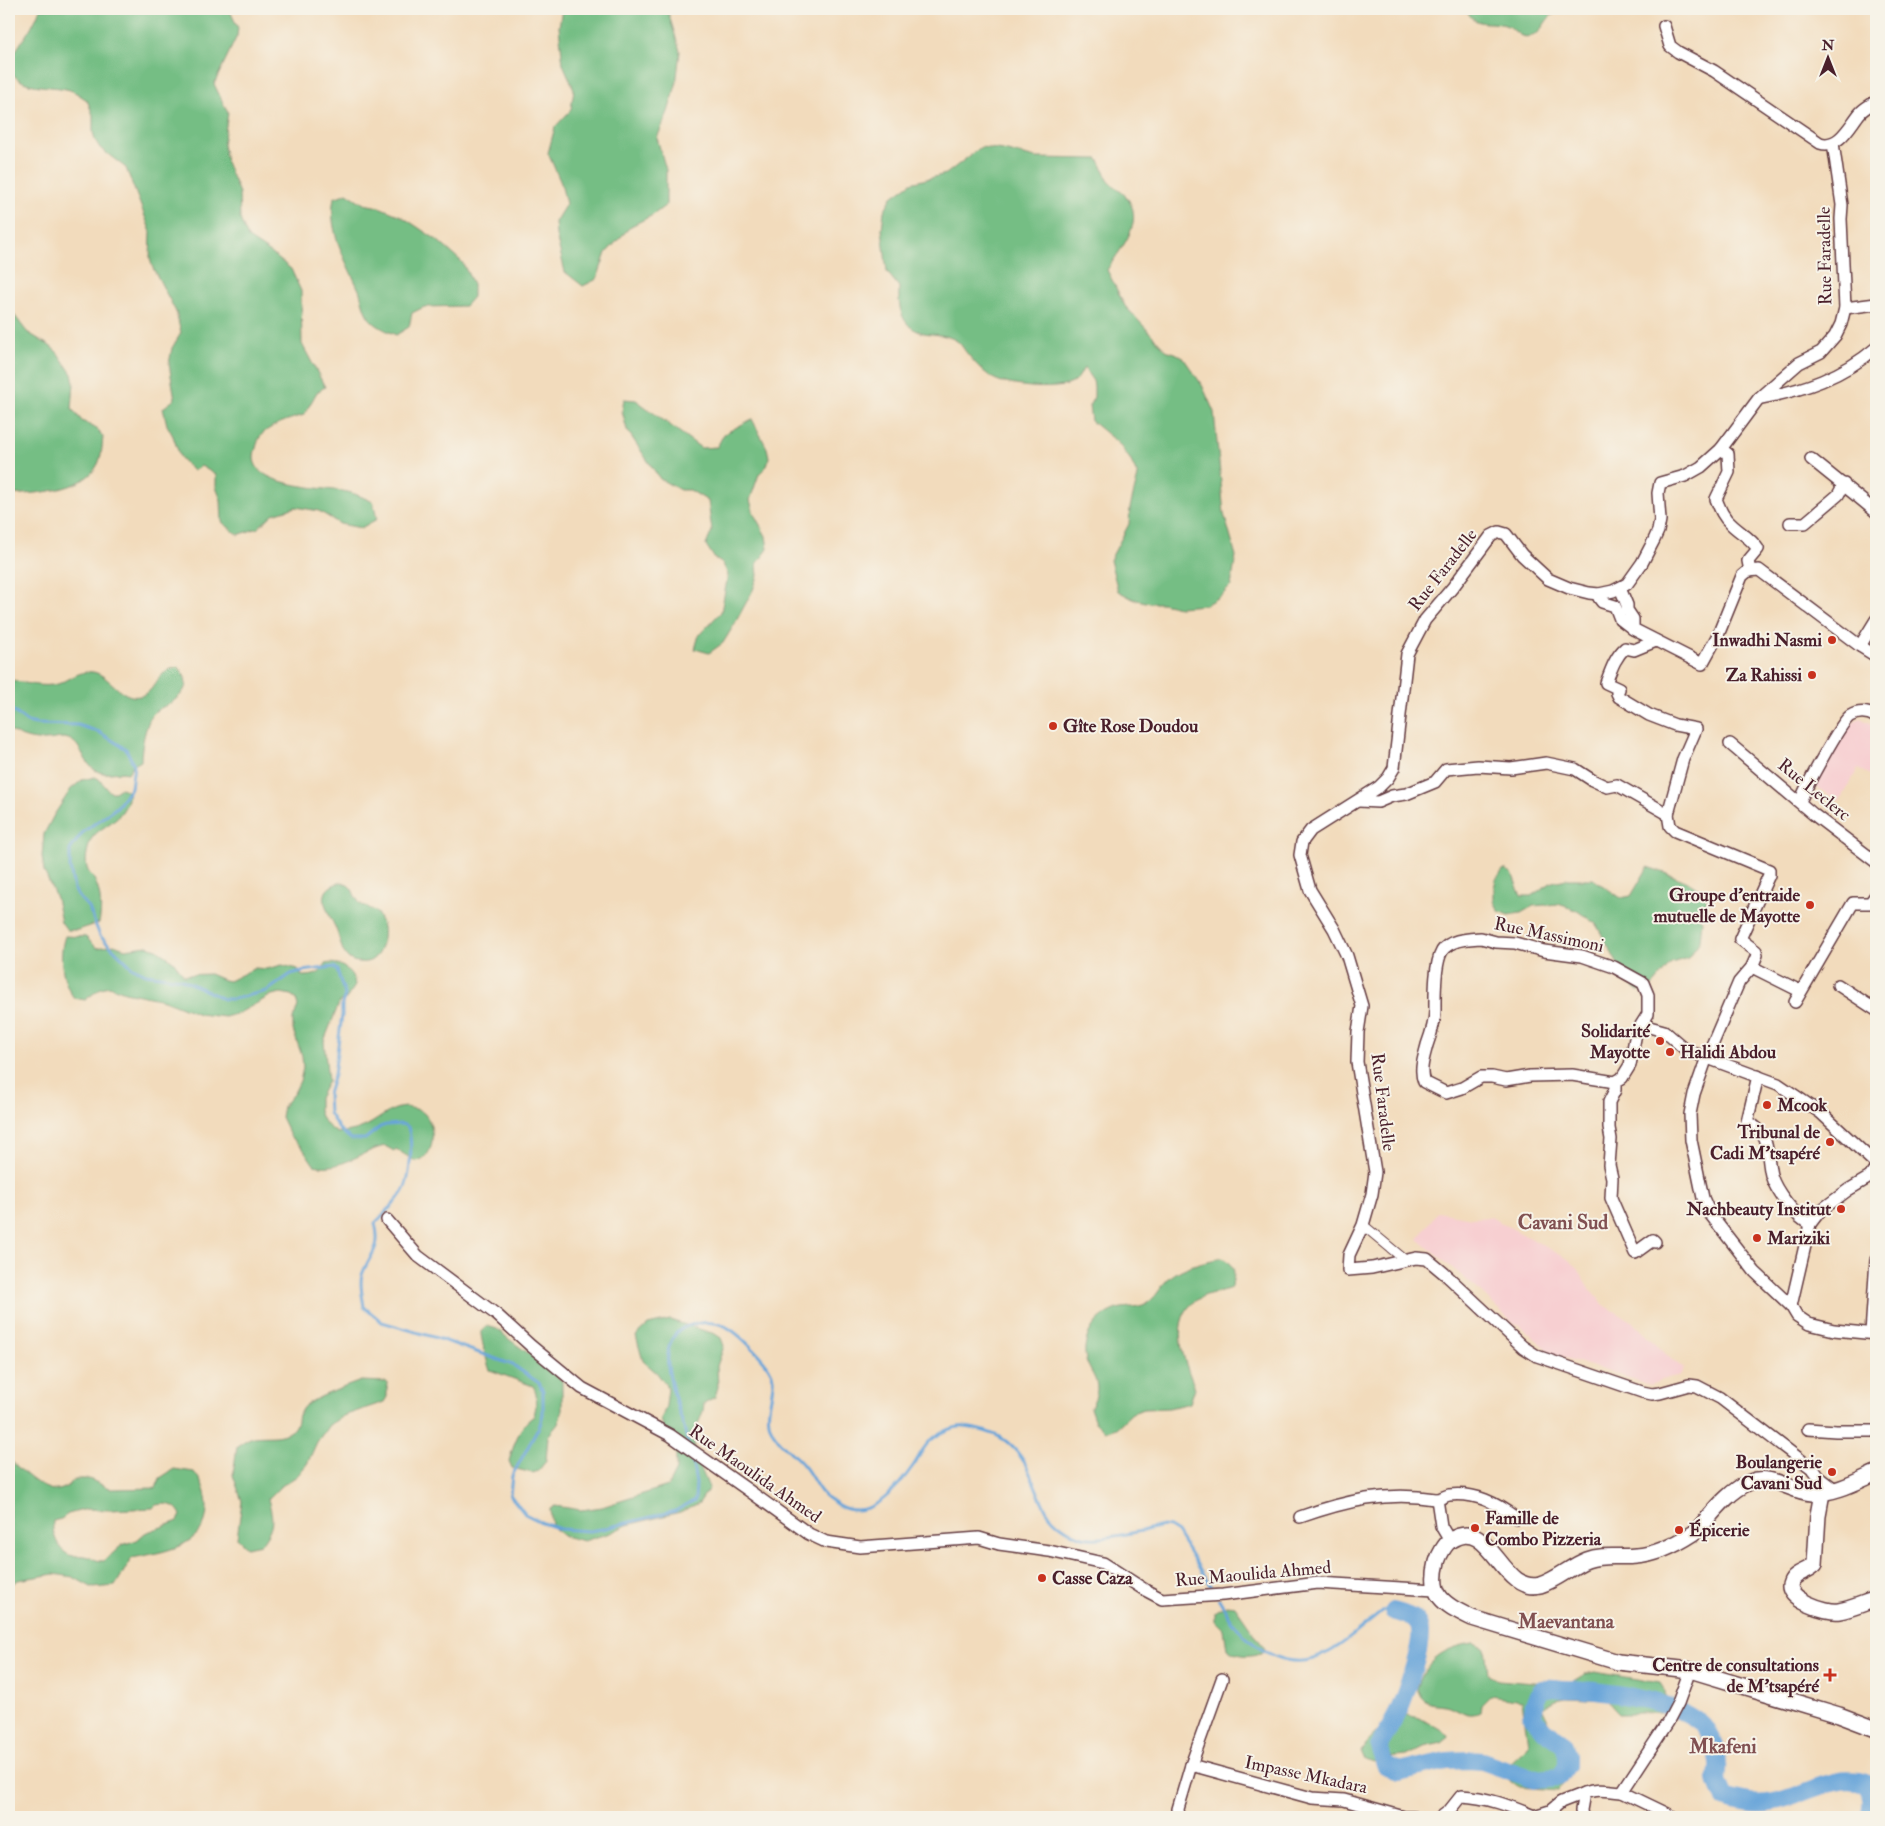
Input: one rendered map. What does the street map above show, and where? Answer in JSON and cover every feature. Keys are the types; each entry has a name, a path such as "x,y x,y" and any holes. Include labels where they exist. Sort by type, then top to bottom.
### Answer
{"street":[{"path":"1664,26 1670,46 1714,70 1820,143 1826,145 1833,143 1862,111 1876,101"},
{"name":"Rue Faradelle","path":"1405,1260 1372,1268 1348,1270 1350,1255 1363,1225 1372,1194 1375,1172 1357,1062 1358,1032 1362,1006 1347,956 1334,929 1310,890 1300,855 1302,842 1311,830 1359,801 1388,778 1394,768 1407,654 1425,620 1453,588 1491,536 1499,532 1506,534 1522,555 1548,579 1569,588 1599,594 1627,584 1642,563 1658,531 1660,483 1686,476 1701,467 1722,449 1759,398 1799,363 1821,352 1838,331 1844,308 1842,205 1833,143"},
{"path":"1844,308 1876,304"},
{"path":"1759,398 1812,385 1848,370 1876,348"},
{"path":"1722,449 1728,454 1729,472 1716,499 1724,517 1748,536 1758,549 1748,561 1750,571"},
{"path":"1811,459 1876,512"},
{"path":"1790,524 1805,523 1838,495 1844,484"},
{"path":"1599,594 1602,602 1615,606 1620,619 1633,629 1702,664 1718,635 1742,576 1750,571 1759,570 1876,656"},
{"path":"1620,588 1628,605 1627,610 1634,619 1633,629"},
{"path":"1860,646 1876,620"},
{"path":"1656,641 1634,650 1625,648 1620,652 1606,683 1619,689 1617,693 1619,697 1649,715 1674,725 1696,729 1683,759 1668,814 1670,826 1674,831 1769,870 1769,875 1740,937 1757,953 1752,967 1739,982 1707,1057 1694,1094 1690,1114 1691,1140 1703,1198 1710,1214 1756,1272 1791,1306 1797,1316 1809,1324 1834,1330 1874,1333 1876,1260"},
{"path":"1800,802 1808,782 1849,717 1862,712 1876,717"},
{"name":"Rue Leclerc","path":"1730,744 1813,814 1876,862"},
{"path":"1359,801 1378,802 1392,796 1406,794 1435,782 1446,769 1478,766 1511,768 1546,763 1575,769 1607,787 1617,785 1668,814"},
{"path":"1795,1002 1853,903 1870,904 1876,896"},
{"name":"Rue Massimoni","path":"1481,938 1496,942 1515,943 1544,951 1582,956 1614,967 1643,984 1646,989 1650,1004 1648,1014 1642,1025 1636,1033 1630,1066 1622,1078 1615,1082 1572,1075 1506,1080 1492,1077 1481,1078 1462,1088 1446,1092 1424,1082 1420,1074 1432,1029 1435,1012 1433,1002 1442,950 1454,942 1465,939 1481,938"},
{"path":"1752,967 1800,991"},
{"path":"1838,985 1876,1010"},
{"path":"1642,1025 1664,1031 1685,1049 1778,1084 1820,1113 1876,1164"},
{"path":"1758,1076 1747,1122 1754,1125 1762,1133 1775,1185 1796,1214 1810,1224"},
{"path":"1615,1082 1615,1090 1608,1102 1608,1128 1611,1139 1609,1165 1612,1178 1611,1198 1635,1253 1653,1240 1656,1242"},
{"path":"1791,1306 1810,1224 1820,1211 1848,1190 1870,1177 1876,1168"},
{"name":"Rue Maoulida Ahmed","path":"387,1220 418,1256 496,1315 582,1388 670,1435 809,1534 826,1542 860,1547 979,1538 999,1544 1049,1551 1103,1563 1162,1599 1207,1596 1318,1582 1435,1590"},
{"path":"1363,1225 1405,1260 1427,1259 1435,1264 1523,1347 1537,1356 1647,1393 1660,1394 1689,1385 1697,1386 1720,1398 1814,1470 1829,1491 1815,1564 1810,1570 1797,1574 1789,1585 1790,1590 1797,1598 1833,1611 1840,1611 1876,1599"},
{"path":"1808,1429 1836,1431 1876,1430"},
{"path":"1876,1474 1829,1491 1809,1493 1776,1481 1761,1480 1750,1482 1734,1492 1696,1532 1657,1553 1636,1556 1606,1556 1587,1560 1540,1585 1528,1585 1518,1582 1484,1543 1472,1537 1462,1536 1450,1541 1439,1556 1434,1574 1435,1590 1449,1607 1481,1621 1618,1662 1690,1670 1839,1715 1876,1729"},
{"path":"1300,1517 1339,1504 1364,1499 1400,1495 1426,1496 1437,1499 1448,1495 1482,1498 1496,1504 1516,1518"},
{"path":"1437,1499 1441,1526 1450,1541"},
{"path":"1622,1792 1668,1722 1678,1703 1690,1670"},
{"path":"1179,1817 1178,1809 1191,1765 1222,1679"},
{"name":"Impasse Mkadara","path":"1191,1765 1312,1798 1344,1800 1413,1817"},
{"path":"1441,1817 1461,1796 1483,1798 1508,1805 1534,1816 1550,1811 1561,1802 1598,1790 1622,1792 1674,1817"},
{"path":"1582,1817 1581,1804 1584,1793"}],"shaded area":[{"path":"1860,718 1876,726 1876,778 1858,769 1839,801 1813,785 1851,724"},
{"path":"1437,1212 1472,1218 1491,1217 1568,1259 1604,1305 1633,1322 1672,1360 1684,1368 1680,1375 1651,1385 1552,1354 1519,1324 1515,1325 1474,1286 1418,1239"}],"green space":[{"path":"40,9 229,9 238,28 237,36 214,84 228,113 223,144 226,162 239,193 240,219 248,238 291,269 301,291 302,344 325,387 317,392 304,415 287,420 266,430 262,434 256,446 254,461 261,471 272,478 288,483 348,492 367,499 373,502 377,519 361,528 340,524 319,511 296,507 273,514 258,528 238,535 222,522 221,500 216,487 216,475 201,466 193,471 180,457 167,425 163,408 175,399 169,364 172,348 181,333 176,312 152,266 150,258 151,232 126,168 100,148 95,140 93,115 87,100 70,90 36,85 20,80 9,68 11,60"},
{"path":"562,9 667,9 680,51 676,85 668,112 657,138 666,170 666,205 653,215 631,226 606,253 597,279 583,286 565,272 556,235 555,222 566,204 561,183 548,153 555,127 571,110 574,89 563,64 559,27"},
{"path":"1466,9 1567,9 1552,15 1538,33 1527,37 1520,35 1509,26 1478,22"},
{"path":"981,147 1036,158 1098,159 1108,180 1128,199 1134,218 1132,227 1107,270 1125,306 1166,350 1182,356 1202,385 1214,412 1224,514 1236,556 1231,586 1222,595 1205,605 1179,607 1162,603 1150,603 1133,599 1118,591 1110,560 1129,524 1130,508 1138,476 1130,459 1118,443 1091,421 1089,406 1094,397 1094,386 1093,381 1084,368 1075,381 1063,386 1030,387 1007,383 984,372 957,341 945,336 916,330 910,327 902,316 899,302 899,287 887,272 882,229 884,211 892,197 911,183 946,174"},
{"path":"347,193 364,204 379,207 401,216 437,240 462,262 473,284 473,297 465,306 424,307 412,313 409,327 396,335 373,322 365,310 359,290 335,234 333,222 334,198"},
{"path":"9,308 27,332 57,352 72,374 74,383 72,409 82,421 97,429 103,437 98,464 91,473 71,486 45,492 9,495"},
{"path":"624,399 636,400 701,448 717,447 724,434 752,419 767,448 769,457 767,466 759,474 750,500 754,514 766,536 768,549 757,564 758,576 753,590 734,625 723,643 709,653 695,649 699,635 721,612 728,575 723,564 715,559 706,545 712,531 708,501 690,490 680,490 660,479 627,430 622,411"},
{"path":"178,667 185,677 184,690 177,698 152,715 144,737 141,761 132,766 128,773 103,773 95,770 87,762 75,743 70,740 64,738 31,739 22,737 9,730 9,679 33,684 52,685 79,674 93,672 105,678 121,691 133,696 140,696 148,692 163,674"},
{"path":"95,777 110,792 115,792 121,788 126,790 129,795 121,813 92,838 89,845 86,859 87,868 95,881 100,896 99,923 78,930 67,930 61,922 56,898 44,871 42,856 44,834 71,789 82,780"},
{"path":"1648,867 1689,883 1703,893 1707,900 1698,916 1702,920 1700,941 1688,958 1671,963 1650,988 1639,991 1627,981 1596,924 1576,910 1558,904 1533,906 1521,913 1508,915 1499,911 1494,901 1496,879 1504,869 1512,873 1521,896 1531,896 1552,882 1567,879 1593,879 1621,898 1631,896"},
{"path":"342,882 351,888 360,903 377,913 383,927 381,948 375,957 366,962 358,962 347,957 326,907 325,895 328,889"},
{"path":"65,936 86,937 97,948 114,945 125,949 147,946 157,949 173,961 184,975 210,974 229,981 255,968 267,969 282,965 298,969 302,976 310,976 321,971 325,964 336,964 345,968 352,976 355,986 346,999 340,1001 324,1041 328,1081 319,1098 319,1111 322,1119 337,1133 361,1128 388,1112 400,1108 406,1107 418,1110 426,1116 432,1130 431,1147 428,1154 422,1159 415,1161 396,1149 394,1151 385,1146 333,1166 314,1165 302,1147 290,1136 281,1117 283,1106 294,1093 300,1081 303,1068 302,1056 293,1030 293,1019 298,1006 296,999 291,995 281,993 272,995 239,1013 225,1017 199,1014 164,1000 125,992 109,986 101,988 85,1000 74,998 62,969 62,952"},
{"path":"1223,1258 1231,1265 1234,1271 1231,1288 1198,1299 1189,1307 1183,1318 1181,1341 1183,1353 1195,1388 1190,1403 1169,1408 1144,1409 1132,1413 1116,1428 1105,1432 1095,1422 1090,1408 1097,1390 1094,1376 1085,1357 1086,1341 1091,1329 1099,1319 1117,1309 1146,1304 1169,1278 1181,1270 1202,1262"},
{"path":"670,1320 715,1334 721,1338 724,1346 717,1366 718,1387 715,1397 704,1403 694,1441 698,1461 709,1488 699,1503 680,1512 627,1525 610,1533 584,1541 563,1536 552,1526 550,1509 555,1506 581,1510 602,1507 668,1486 676,1470 676,1453 668,1440 661,1420 666,1406 668,1388 657,1373 643,1361 636,1336 648,1325"},
{"path":"487,1326 497,1329 553,1371 562,1381 562,1412 558,1424 548,1436 546,1460 538,1471 533,1473 512,1468 509,1461 521,1430 534,1416 535,1389 533,1386 490,1370 481,1334 481,1331"},
{"path":"361,1381 387,1382 387,1397 384,1402 343,1416 329,1425 317,1442 307,1464 297,1476 280,1487 268,1499 272,1523 261,1544 246,1547 237,1538 242,1501 233,1475 237,1446 247,1439 259,1436 278,1436 287,1433 294,1428 302,1409 306,1405 329,1393"},
{"path":"9,1462 12,1462 30,1478 52,1490 66,1487 75,1479 89,1479 111,1489 156,1488 160,1478 174,1469 194,1472 200,1480 205,1493 207,1508 205,1521 200,1531 191,1539 169,1550 132,1558 115,1586 93,1588 73,1577 54,1574 18,1580 9,1586","holes":["168,1504 174,1507 181,1515 178,1521 145,1533 137,1540 122,1545 104,1561 65,1553 54,1535 53,1521 61,1519 68,1514 87,1509 153,1508 156,1505"]},
{"path":"1226,1605 1235,1606 1265,1649 1264,1652 1245,1655 1236,1654 1227,1649 1224,1630 1215,1621 1215,1612"},
{"path":"1473,1643 1485,1647 1488,1675 1498,1680 1557,1685 1568,1684 1585,1674 1595,1672 1660,1683 1665,1691 1666,1707 1660,1713 1619,1713 1607,1700 1566,1698 1556,1700 1541,1707 1571,1770 1567,1782 1558,1790 1520,1787 1511,1782 1505,1774 1511,1761 1528,1744 1522,1701 1490,1696 1481,1705 1480,1712 1468,1714 1447,1705 1433,1704 1426,1701 1421,1697 1417,1689 1425,1670 1437,1657 1453,1648"},
{"path":"1401,1714 1420,1718 1448,1735 1448,1738 1442,1743 1424,1747 1406,1756 1387,1758 1374,1763 1365,1760 1361,1751 1367,1742 1381,1728 1386,1719"}],"waterway":[{"path":"9,708 27,722 78,725 99,732 126,749 134,765 131,788 117,807 82,833 70,850 70,867 74,889 89,908 100,936 133,968 146,974 181,979 224,999 233,999 267,991 291,974 302,971 334,967 337,970 345,995 342,1004 334,1075 328,1094 329,1113 339,1129 351,1139 365,1139 380,1127 386,1125 402,1124 408,1127 410,1134 410,1161 405,1187 396,1201 375,1223 377,1232 376,1246 361,1279 364,1307 382,1322 440,1339 513,1365 539,1383 543,1391 543,1414 540,1425 512,1476 510,1495 525,1514 560,1529 589,1531 675,1511 695,1500 696,1483 691,1455"},
{"path":"688,1444 670,1379 669,1346 675,1334 688,1326 704,1322 720,1324 734,1332 766,1364 773,1378 768,1414 770,1426 776,1438 800,1461 824,1495 838,1505 849,1509 861,1510 871,1507 881,1501 899,1484 932,1439 956,1428 976,1429 998,1436 1015,1450 1027,1466 1047,1511 1063,1527 1083,1537 1091,1538 1123,1535 1163,1526 1169,1527 1177,1532 1214,1592"},
{"path":"1219,1599 1236,1626 1250,1641 1266,1652 1294,1661 1313,1659 1331,1651 1383,1611"},
{"path":"1393,1611 1415,1620 1419,1626 1420,1633 1417,1656 1405,1694 1398,1712 1379,1746 1385,1765 1399,1772 1446,1761 1469,1760 1482,1761 1533,1779 1560,1777 1567,1766 1564,1744 1545,1731 1532,1717 1535,1700 1540,1692 1549,1688 1595,1691 1637,1698 1676,1709 1692,1717 1703,1726 1715,1749 1718,1766 1717,1779 1724,1797 1761,1804 1786,1799 1833,1782 1856,1781 1868,1784 1870,1788 1872,1800 1870,1817"}],"place":[{"name":"Inwadhi Nasmi","path":"1832,640"},
{"name":"Za Rahissi","path":"1812,675"},
{"name":"Gîte Rose Doudou","path":"1053,726"},
{"name":"Groupe d'entraide mutuelle de Mayotte","path":"1810,905"},
{"name":"Solidarité Mayotte","path":"1660,1041"},
{"name":"Halidi Abdou","path":"1670,1052"},
{"name":"Mcook","path":"1767,1105"},
{"name":"Tribunal de Cadi M'tsapéré","path":"1830,1142"},
{"name":"Nachbeauty Institut","path":"1841,1209"},
{"name":"Mariziki","path":"1757,1238"},
{"name":"Boulangerie Cavani Sud","path":"1832,1472"},
{"name":"Famille de Combo Pizzeria","path":"1475,1528"},
{"name":"Épicerie","path":"1679,1530"},
{"name":"Casse Caza","path":"1042,1578"},
{"name":"Centre de consultations de M'tsapéré","path":"1830,1675"}],"district":[{"name":"Cavani Sud","path":"1563,1222"},
{"name":"Maevantana","path":"1566,1621"},
{"name":"Mkafeni","path":"1723,1746"}]}
